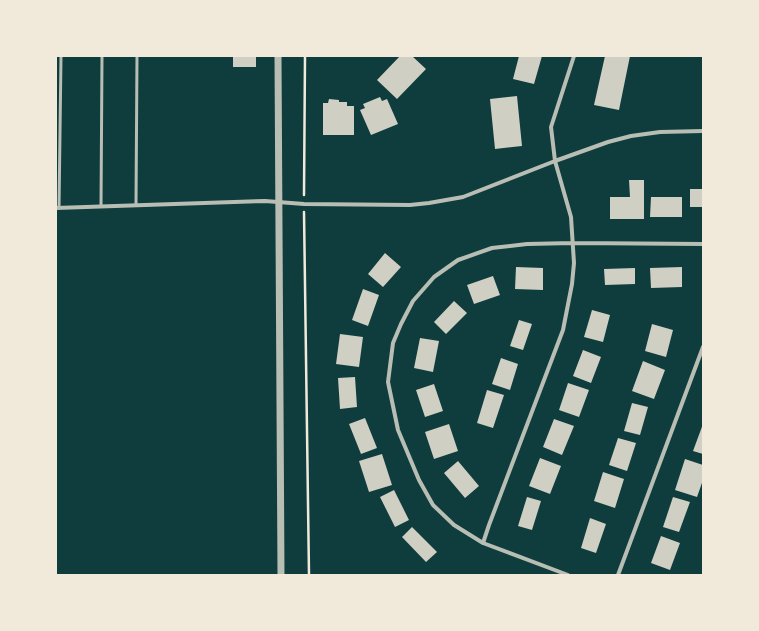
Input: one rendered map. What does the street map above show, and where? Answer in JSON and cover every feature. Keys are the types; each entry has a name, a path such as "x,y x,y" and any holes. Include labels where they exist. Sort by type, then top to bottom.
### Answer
{"street":[{"path":"278,56 281,575"},
{"path":"483,542 563,330 572,284 574,263 570,210 555,161 551,127 574,56"},
{"path":"58,208 136,204 265,201 304,204 410,205 446,201 462,197 608,142 631,136 660,132 703,130"},
{"path":"568,575 483,542 454,525 433,505 419,480 398,430 388,382 393,343 400,324 413,301 434,277 458,260 492,248 527,244 573,243 703,244"},
{"path":"618,575 703,347"}],"lane":[{"path":"58,208 61,56"},
{"path":"101,206 102,56"},
{"path":"136,204 137,56"}],"path":[{"path":"305,56 304,204 309,575"}],"building":[{"path":"233,56 256,56 256,67 233,67"},
{"path":"400,56 412,56 426,69 397,99 377,80"},
{"path":"519,56 542,56 534,84 513,79"},
{"path":"605,56 630,56 619,110 594,105"},
{"path":"517,96 522,146 495,149 490,99"},
{"path":"380,97 382,101 387,99 398,124 371,135 360,110 365,108 363,104"},
{"path":"329,99 339,100 339,102 347,102 347,106 354,106 354,135 323,135 323,103 328,103"},
{"path":"629,180 644,180 644,219 610,219 610,197 630,197"},
{"path":"690,189 703,189 703,207 690,207"},
{"path":"651,197 682,197 682,217 650,217"},
{"path":"385,253 401,267 383,287 368,274"},
{"path":"516,267 543,268 543,290 515,289"},
{"path":"682,267 682,287 651,288 650,268"},
{"path":"635,268 635,284 605,285 604,269"},
{"path":"493,276 500,295 474,304 467,285"},
{"path":"363,289 379,295 368,326 352,320"},
{"path":"454,301 467,313 446,334 434,322"},
{"path":"592,310 610,315 603,342 584,337"},
{"path":"519,320 532,324 523,350 510,346"},
{"path":"652,324 673,330 666,357 645,351"},
{"path":"340,334 363,337 359,367 336,364"},
{"path":"420,338 439,341 433,372 414,368"},
{"path":"583,350 601,357 591,383 573,376"},
{"path":"501,358 518,364 510,390 492,384"},
{"path":"643,361 665,370 654,399 632,391"},
{"path":"355,377 357,407 340,409 338,378"},
{"path":"568,383 589,390 579,417 559,410"},
{"path":"434,384 443,411 425,417 416,390"},
{"path":"487,390 504,395 493,428 477,423"},
{"path":"632,403 648,407 640,435 624,431"},
{"path":"365,418 377,448 361,454 349,424"},
{"path":"554,419 574,426 562,455 543,447"},
{"path":"449,424 458,451 434,459 425,432"},
{"path":"703,424 703,454 693,451"},
{"path":"618,438 636,443 627,471 609,465"},
{"path":"382,454 392,485 369,492 359,461"},
{"path":"540,458 561,466 550,494 529,486"},
{"path":"685,459 703,465 703,480 697,497 675,490"},
{"path":"458,461 479,486 465,498 444,473"},
{"path":"603,472 624,479 615,508 594,501"},
{"path":"394,490 409,520 395,527 380,497"},
{"path":"527,497 541,501 532,530 518,526"},
{"path":"673,497 690,502 679,532 663,527"},
{"path":"590,518 606,524 596,553 581,548"},
{"path":"412,527 437,552 426,562 402,537"},
{"path":"661,536 680,543 670,570 651,563"}]}
